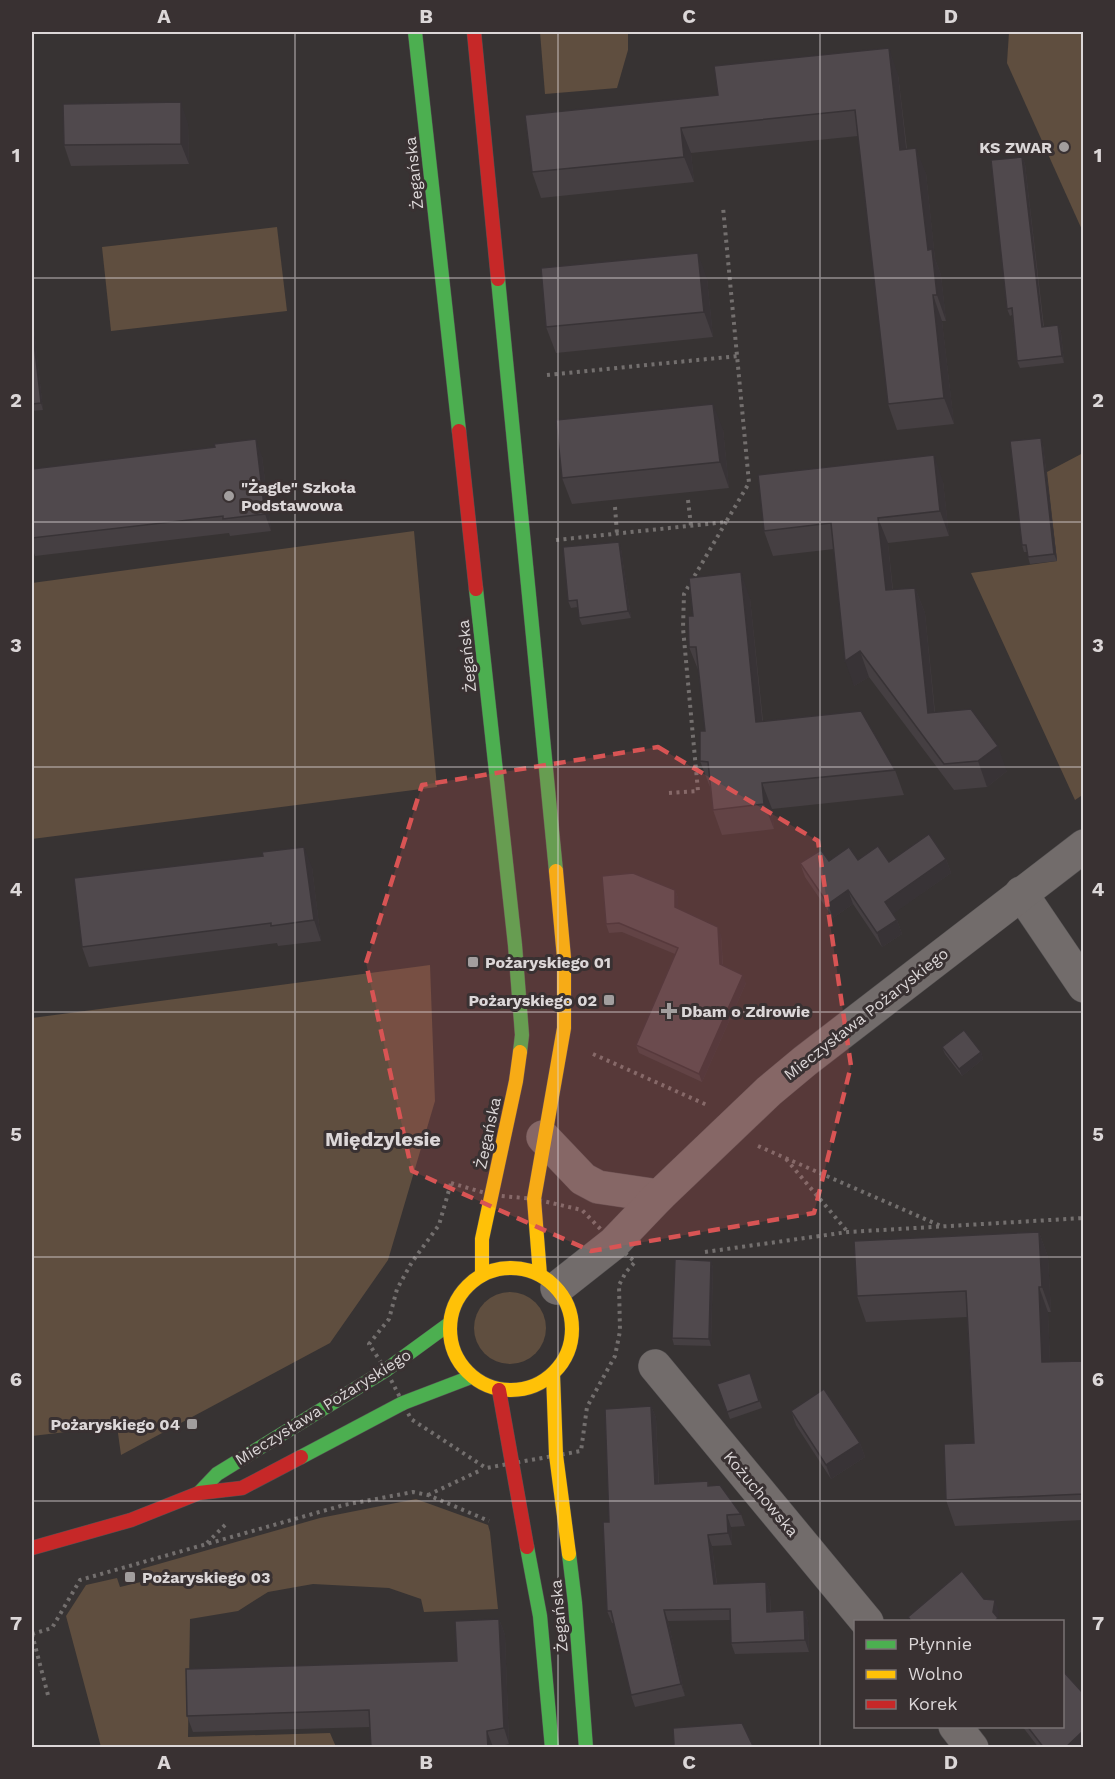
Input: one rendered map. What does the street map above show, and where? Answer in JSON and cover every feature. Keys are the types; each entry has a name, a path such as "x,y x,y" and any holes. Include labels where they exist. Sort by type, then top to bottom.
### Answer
{"street":[{"name":"Żegańska","path":"415,32 509,887 522,1035 516,1081 482,1239 482,1275"},
{"path":"474,32 564,958 564,1028 543,1137 534,1199 548,1282"},
{"name":"Mieczysława Pożaryskiego","path":"548,1282 614,1243 659,1196 769,1091 1083,846"},
{"path":"1021,893 1083,986"},
{"path":"543,1137 583,1179 598,1187 659,1196"},
{"path":"496,1269 525,1269 548,1282 567,1304 572,1322 571,1341 564,1359 553,1374 541,1383 513,1391 499,1390 484,1385 471,1377 461,1366 450,1339 449,1324 452,1309 459,1295 469,1284 496,1269"},
{"name":"Mieczysława Pożaryskiego","path":"199,1493 217,1474 386,1370 449,1324"},
{"name":"Kożuchowska","path":"639,1363 865,1620"},
{"name":"Żegańska","path":"553,1374 556,1455 575,1604 586,1748"},
{"name":"Mieczysława Pożaryskiego","path":"32,1548 131,1521 199,1493 242,1488 403,1403 471,1377"},
{"name":"Żegańska","path":"499,1390 540,1616 552,1748"},
{"path":"956,1728 972,1748"}],"path":[{"path":"669,793 698,791 683,628 684,594 749,483 723,207"},
{"path":"547,375 738,356"},
{"path":"688,500 691,526"},
{"path":"615,507 617,534"},
{"path":"549,541 726,522"},
{"path":"592,1054 709,1106 700,1114"},
{"path":"752,1144 942,1226"},
{"path":"786,1158 848,1232"},
{"path":"428,1495 486,1468 581,1450 587,1407 615,1356 620,1331 619,1285 635,1262 582,1210 534,1199 492,1195 451,1183 439,1225 412,1262 398,1289 389,1319 369,1344 386,1370 411,1419 486,1468"},
{"path":"705,1252 848,1232 1083,1218"},
{"path":"615,1356 639,1363"},
{"path":"49,1699 32,1634 52,1628 80,1580 344,1505 413,1492 428,1495 495,1523"}],"highlighted area":[{"path":"658,747 818,841 851,1066 814,1213 591,1251 412,1171 366,963 422,785"}],"shaded area":[{"path":"540,32 628,32 628,50 617,88 545,94"},
{"name":"KS ZWAR","path":"1009,32 1083,32 1083,232 1007,63"},
{"path":"277,227 287,311 111,331 102,247"},
{"path":"1083,453 1084,794 1075,800 971,573 1057,561 1047,472"},
{"path":"414,531 437,787 32,839 32,583"},
{"path":"430,965 435,1101 388,1260 330,1343 121,1455 117,1426 32,1436 32,1018"},
{"path":"510,1292 524,1295 536,1302 543,1314 546,1328 543,1342 536,1354 524,1361 510,1364 496,1361 484,1354 477,1342 474,1328 477,1314 484,1302 496,1295"},
{"path":"416,1499 488,1525 498,1609 424,1612 421,1599 389,1588 313,1584 268,1592 238,1611 190,1619 188,1737 330,1733 336,1747 101,1747 66,1616 86,1585 117,1578 120,1587 145,1581 141,1569 320,1518"}],"building":[{"path":"889,48 900,150 916,148 928,250 932,249 937,295 933,295 944,398 888,404 855,110 681,128 684,157 532,172 525,115 718,95 714,66"},
{"path":"181,102 181,144 64,145 63,104"},
{"path":"1022,157 1042,327 1058,325 1062,356 1017,361 1012,308 1007,309 991,160"},
{"path":"698,253 704,312 546,327 541,268"},
{"path":"32,325 41,403 32,404"},
{"path":"713,404 720,462 562,478 556,420"},
{"path":"1041,438 1054,554 1028,557 1026,545 1022,545 1010,441"},
{"path":"256,439 265,514 223,519 223,516 32,538 32,469 215,447 214,444"},
{"path":"934,455 940,511 878,518 886,590 915,588 928,713 971,709 998,746 978,761 944,764 860,651 845,661 831,523 764,531 758,475"},
{"path":"619,542 628,611 579,618 577,600 568,601 563,547"},
{"path":"741,572 756,722 861,711 895,770 762,783 764,804 713,810 708,762 700,761 700,731 705,731 696,647 689,647 688,616 693,616 689,578"},
{"path":"929,834 946,859 885,902 897,920 877,933 848,890 828,904 800,863 821,850 829,861 849,847 858,860 878,846 889,862"},
{"path":"304,847 314,920 271,926 271,923 82,947 74,878 263,856 262,852"},
{"path":"633,873 675,890 675,907 718,927 720,964 743,975 699,1074 636,1045 678,948 619,923 606,924 602,876"},
{"path":"964,1030 981,1052 959,1069 942,1047"},
{"path":"1039,1232 1042,1362 1083,1361 1083,1494 946,1500 944,1444 974,1443 966,1291 857,1296 854,1241"},
{"path":"675,1259 711,1261 709,1339 672,1338"},
{"path":"750,1373 759,1401 727,1412 717,1384"},
{"path":"824,1389 860,1443 826,1465 791,1411"},
{"path":"651,1406 655,1484 708,1481 708,1486 720,1485 741,1514 727,1515 728,1533 708,1535 714,1584 766,1582 767,1612 804,1610 805,1640 731,1643 730,1609 664,1610 681,1684 631,1695 611,1611 607,1611 603,1522 609,1522 605,1409"},
{"path":"962,1571 984,1599 995,1600 993,1612 998,1618 996,1620 910,1620 908,1617"},
{"path":"499,1619 504,1728 487,1731 488,1748 371,1748 369,1710 187,1716 186,1669 457,1661 455,1621"},
{"path":"1064,1672 1083,1692 1083,1731 1065,1748 1044,1748 1029,1728 1064,1728"},
{"path":"742,1723 754,1748 668,1748 668,1745 674,1744 673,1728"}],"traffic: fast":[{"path":"415,32 459,431"},
{"path":"498,279 556,871"},
{"path":"476,589 515,945 522,1035 520,1052"},
{"path":"199,1493 217,1474 386,1370 449,1324"},
{"path":"301,1457 403,1403 471,1377"},
{"path":"527,1547 540,1616 552,1748"},
{"path":"569,1554 586,1748"}],"traffic: slow":[{"path":"540,1275 534,1199 564,1028 564,958 556,871"},
{"path":"482,1275 482,1239 516,1081 520,1052"},
{"path":"511,1268 534,1272 554,1286 568,1306 572,1329 568,1352 554,1372 534,1386 511,1390 488,1386 468,1372 454,1352 450,1329 454,1306 468,1286 488,1272 511,1268"},
{"path":"553,1374 556,1455 569,1554"}],"traffic: jam":[{"path":"474,32 498,279"},
{"path":"459,431 476,589"},
{"path":"499,1390 527,1547"},
{"path":"32,1548 131,1520 199,1493 242,1488 301,1457"}],"place":[{"name":"KS ZWAR","path":"1064,147"},
{"name":"\"Żagle\" Szkoła Podstawowa","path":"229,496"},
{"name":"Pożaryskiego 01","path":"473,962"},
{"name":"Pożaryskiego 02","path":"609,1000"},
{"name":"Dbam o Zdrowie","path":"669,1011"},
{"name":"Pożaryskiego 04","path":"192,1424"},
{"name":"Pożaryskiego 03","path":"130,1577"}],"district":[{"name":"Międzylesie","path":"383,1139"}]}
